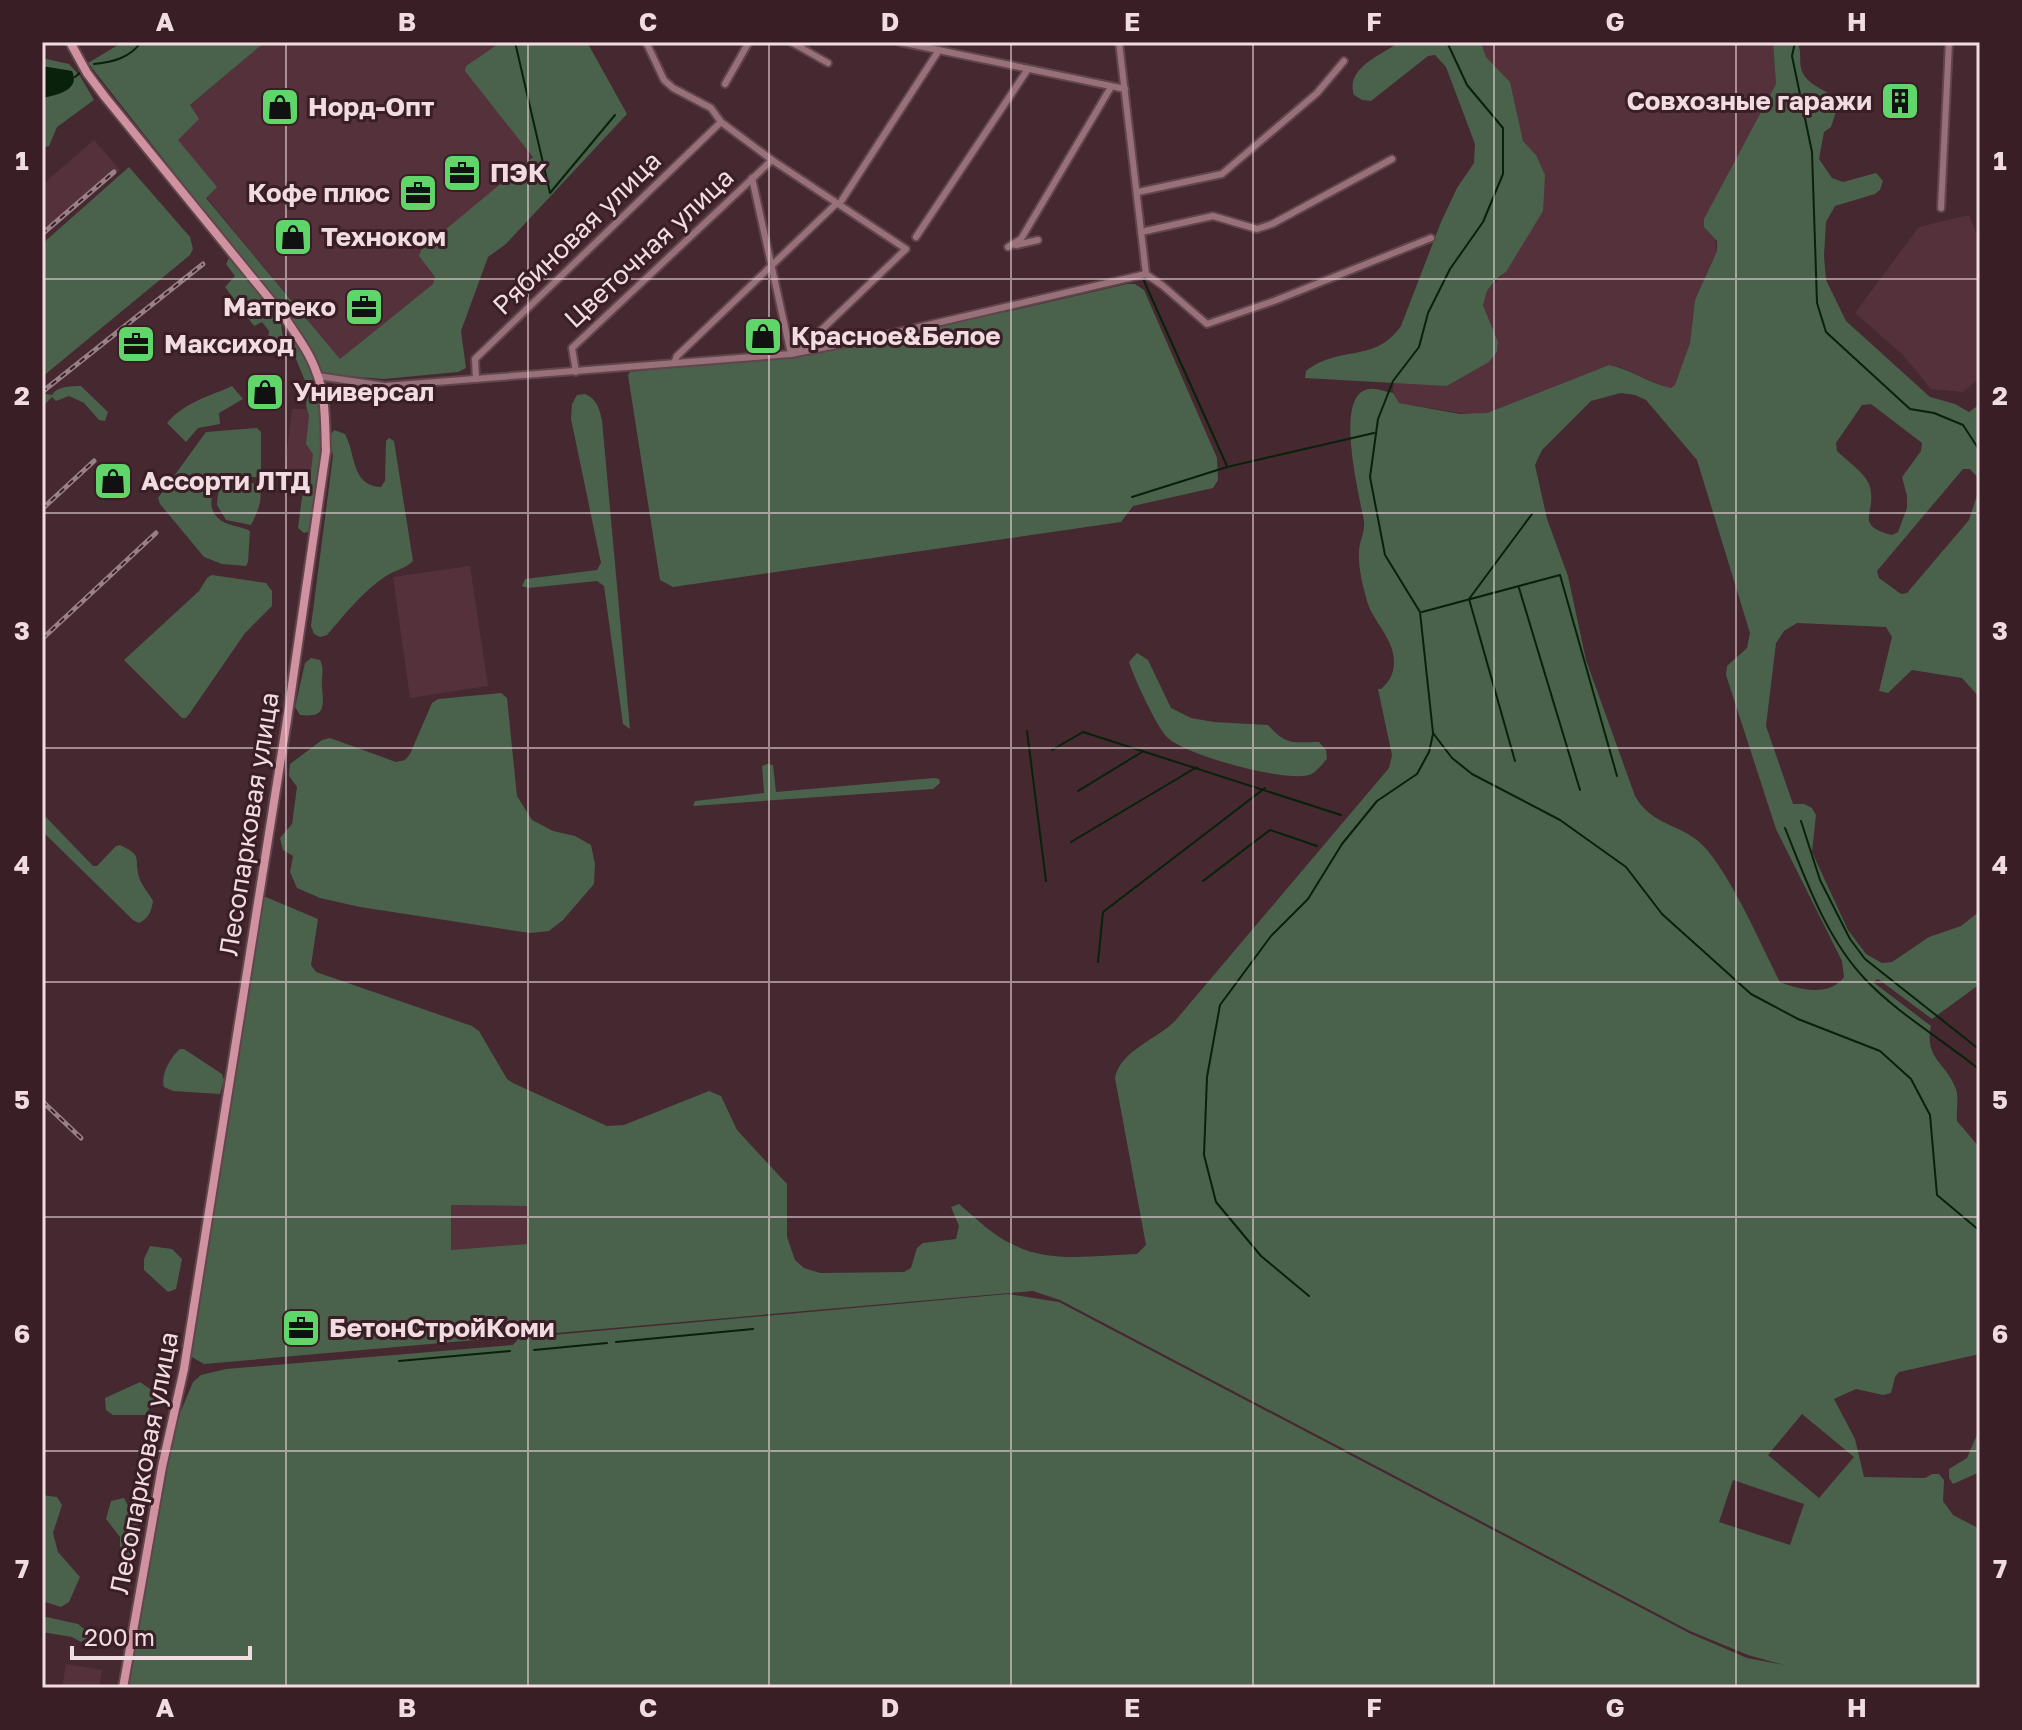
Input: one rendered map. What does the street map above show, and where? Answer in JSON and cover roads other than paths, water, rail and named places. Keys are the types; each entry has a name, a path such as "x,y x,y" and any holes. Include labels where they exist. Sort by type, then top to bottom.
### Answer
{"street":[{"name":"Лесопарковая улица","path":"70,42 105,97 285,318 305,347 318,376 326,451 184,1369 162,1467 123,1688"},
{"path":"646,42 664,80 673,88 711,108 721,122 772,160 906,249 814,337 791,354"},
{"path":"725,84 749,42"},
{"path":"791,42 828,63"},
{"path":"900,42 1125,89"},
{"path":"1119,42 1146,274 1207,324 1274,301 1431,238"},
{"path":"1941,208 1949,42"},
{"path":"674,363 677,356 839,202 939,50"},
{"path":"1138,192 1222,174 1317,93 1344,61"},
{"path":"916,237 1028,69"},
{"path":"1038,240 1008,247 1021,239 1111,87"},
{"name":"Рябиновая улица","path":"476,379 475,359 721,122"},
{"path":"1141,232 1213,216 1257,229 1272,224 1392,159"},
{"name":"Цветочная улица","path":"576,372 572,348 772,160"},
{"path":"752,178 791,354"},
{"path":"318,376 385,386 791,354 887,335 1146,274"}],"waterway":[{"path":"94,64 120,58 132,52 141,42"},
{"path":"515,42 550,193 615,115"},
{"path":"1447,42 1467,85 1503,128 1503,174 1483,222 1450,269 1428,313 1419,347 1393,381 1378,419 1370,477 1385,555 1420,612 1433,733 1452,758 1472,774 1560,820 1626,867 1662,914 1751,994 1798,1019 1880,1051 1911,1079 1930,1115 1937,1195 1980,1231"},
{"path":"1795,42 1792,56 1812,152 1817,303 1826,332 1910,409 1934,413 1963,425 1980,451"},
{"path":"75,77 82,71"},
{"path":"1144,281 1227,466"},
{"path":"1132,497 1227,467 1374,433"},
{"path":"1515,761 1469,599 1532,514"},
{"path":"1422,612 1560,575 1617,776"},
{"path":"1519,588 1580,790"},
{"path":"1027,731 1046,881"},
{"path":"1052,750 1083,732 1341,815"},
{"path":"1309,1296 1261,1256 1216,1202 1204,1155 1207,1077 1220,1005 1271,936 1308,899 1342,844 1377,801 1417,774 1429,752 1433,734"},
{"path":"1078,791 1142,752"},
{"path":"1071,842 1197,767"},
{"path":"1098,962 1103,912 1265,788"},
{"path":"1801,821 1820,880 1850,939 1865,959 1980,1050"},
{"path":"1785,828 1818,908 1851,963 1891,1003 1980,1070"},
{"path":"1203,881 1270,830 1317,846"},
{"path":"616,1342 753,1329"},
{"path":"534,1350 607,1343"},
{"path":"399,1361 510,1351"}],"railway":[{"path":"42,234 114,172"},
{"path":"42,392 203,264"},
{"path":"42,509 94,461"},
{"path":"42,639 156,533"},
{"path":"42,1101 81,1138"}],"place":[{"name":"Совхозные гаражи","path":"1900,101"},
{"name":"Норд-Опт","path":"280,107"},
{"name":"ПЭК","path":"462,173"},
{"name":"Кофе плюс","path":"418,193"},
{"name":"Техноком","path":"293,237"},
{"name":"Матреко","path":"364,307"},
{"name":"Красное&Белое","path":"763,336"},
{"name":"Максиход","path":"136,344"},
{"name":"Универсал","path":"265,392"},
{"name":"Ассорти ЛТД","path":"113,481"},
{"name":"БетонСтройКоми","path":"301,1328"}]}
